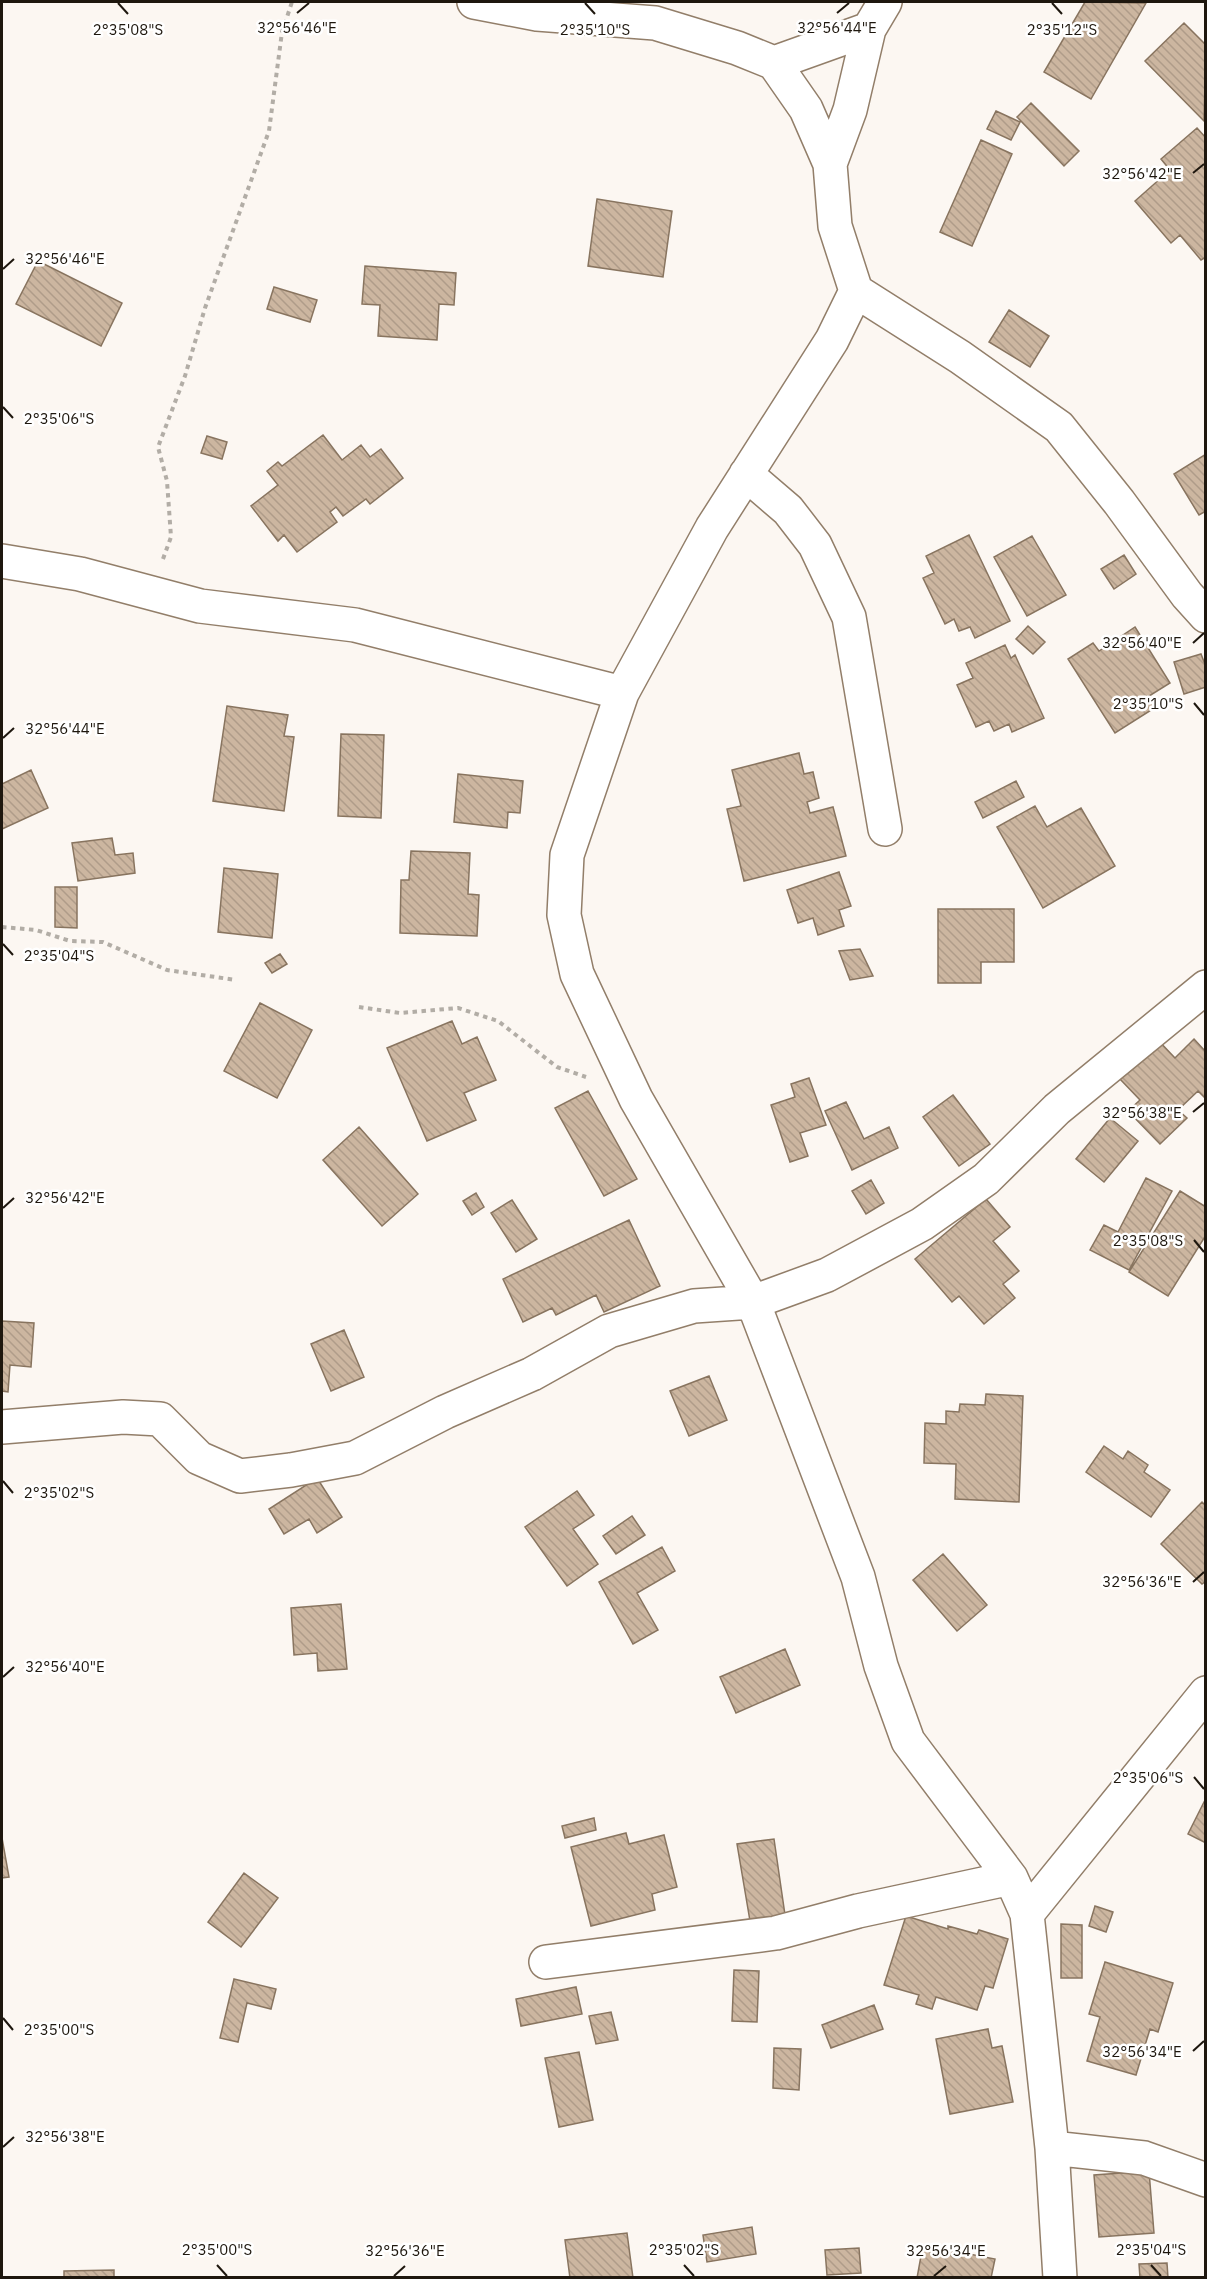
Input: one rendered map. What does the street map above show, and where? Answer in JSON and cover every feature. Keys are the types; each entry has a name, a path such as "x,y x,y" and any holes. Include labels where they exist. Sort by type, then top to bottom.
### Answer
{"street":[{"path":"474,2 537,14 655,23 737,48 774,63 806,109 830,164 835,226 856,291 960,357 1059,427 1119,502 1187,595 1206,616"},
{"path":"830,164 850,110 868,29 885,2"},
{"path":"774,63 868,29"},
{"path":"856,291 832,340 712,528 622,693 567,855 564,915 577,974 636,1099 753,1302 858,1577 881,1665 908,1741 1011,1878 1027,1914 1052,2148 1060,2277"},
{"path":"746,474 789,510 815,545 849,617 885,829"},
{"path":"2,561 80,574 200,606 355,625 622,693"},
{"path":"2,1427 123,1417 160,1419 200,1458 240,1476 291,1470 355,1458 445,1412 532,1374 609,1330 694,1306 753,1302 827,1275 922,1224 986,1179 1057,1109 1206,987"},
{"path":"1027,1914 1206,1693"},
{"path":"546,1962 776,1933 858,1911 1011,1878"},
{"path":"1052,2148 1144,2158 1206,2180"}],"path":[{"path":"149,593 171,537 167,481 158,447 185,376 205,308 270,131 282,32 292,2"},
{"path":"2,927 36,930 70,940 103,942 167,970 236,980"},
{"path":"360,1007 400,1013 458,1008 488,1017 498,1021 557,1067 636,1099"}],"building":[{"path":"1085,2 1146,3 1091,99 1044,72"},
{"path":"1184,23 1206,45 1204,121 1145,61"},
{"path":"1031,103 1079,151 1064,166 1017,117"},
{"path":"996,111 1020,122 1011,140 987,129"},
{"path":"1197,128 1206,138 1206,257 1201,260 1180,235 1171,243 1135,201 1170,170 1161,159"},
{"path":"981,140 1012,154 972,246 940,232"},
{"path":"597,199 672,211 663,277 588,266"},
{"path":"38,261 122,303 101,346 16,304"},
{"path":"365,266 456,273 454,305 439,304 437,340 378,336 380,305 362,304"},
{"path":"274,287 317,300 310,322 267,309"},
{"path":"1009,310 1049,336 1030,367 989,342"},
{"path":"323,435 342,460 361,445 370,457 381,449 403,478 370,504 366,499 343,516 336,507 330,512 337,522 297,552 284,535 278,541 251,506 278,485 267,471 278,462 282,466"},
{"path":"207,436 227,442 222,459 201,453"},
{"path":"1206,454 1206,511 1199,515 1174,474"},
{"path":"969,535 1010,621 975,638 970,627 959,631 954,619 945,624 923,578 934,573 926,556"},
{"path":"1032,536 1066,595 1027,616 994,557"},
{"path":"1124,555 1136,574 1114,589 1101,569"},
{"path":"1028,626 1045,642 1033,654 1016,639"},
{"path":"1135,627 1170,683 1149,696 1156,707 1115,733 1068,659 1093,643 1099,651"},
{"path":"1005,645 1011,658 1015,655 1044,718 1012,732 1009,724 994,731 989,721 976,727 957,685 973,678 966,663"},
{"path":"1201,654 1206,667 1206,687 1184,694 1174,662"},
{"path":"227,706 288,715 284,736 294,737 284,811 213,801"},
{"path":"341,734 384,735 381,818 338,816"},
{"path":"799,753 804,774 813,772 819,798 807,802 810,813 833,807 846,856 744,881 727,809 741,806 732,770"},
{"path":"31,770 48,808 2,829 2,784"},
{"path":"458,774 523,781 520,813 508,812 507,828 454,822"},
{"path":"1016,781 1024,797 983,818 975,802"},
{"path":"1035,806 1047,827 1081,808 1115,866 1043,908 997,827"},
{"path":"112,838 115,855 133,853 135,873 78,881 72,843"},
{"path":"411,851 470,853 468,894 479,895 477,936 400,933 401,880 409,880"},
{"path":"224,868 278,874 272,938 218,932"},
{"path":"839,872 851,906 839,910 844,926 818,935 813,918 798,923 787,890"},
{"path":"55,887 77,887 77,928 55,927"},
{"path":"938,909 1014,909 1014,962 981,962 981,983 938,983"},
{"path":"860,949 873,976 850,980 839,951"},
{"path":"280,954 287,964 272,973 265,963"},
{"path":"260,1003 312,1030 277,1098 224,1071"},
{"path":"452,1021 462,1044 477,1037 496,1080 464,1093 476,1120 427,1141 387,1048"},
{"path":"1194,1039 1206,1052 1206,1099 1198,1091 1178,1110 1187,1118 1160,1144 1128,1111 1140,1100 1119,1078 1158,1040 1175,1058"},
{"path":"809,1078 826,1125 800,1133 808,1156 790,1162 771,1105 795,1097 791,1084"},
{"path":"588,1091 637,1179 604,1196 555,1108"},
{"path":"953,1095 990,1144 959,1166 923,1117"},
{"path":"846,1102 864,1139 889,1127 898,1148 852,1170 825,1111"},
{"path":"1110,1118 1138,1141 1104,1182 1076,1159"},
{"path":"359,1127 418,1194 382,1226 323,1160"},
{"path":"1146,1178 1172,1191 1129,1270 1090,1250 1104,1225 1118,1232"},
{"path":"871,1180 884,1203 866,1214 852,1191"},
{"path":"1180,1191 1206,1207 1206,1235 1168,1296 1129,1272"},
{"path":"476,1193 484,1207 472,1215 463,1201"},
{"path":"986,1199 1010,1227 993,1241 1019,1271 1003,1284 1015,1298 984,1324 959,1296 952,1302 915,1259"},
{"path":"512,1200 537,1239 516,1252 491,1213"},
{"path":"629,1220 660,1286 604,1312 596,1295 556,1315 552,1308 523,1322 503,1279"},
{"path":"2,1321 34,1323 31,1367 10,1365 8,1392 2,1391"},
{"path":"344,1330 364,1377 331,1391 311,1344"},
{"path":"709,1376 727,1420 689,1436 670,1391"},
{"path":"986,1394 1023,1396 1019,1502 955,1499 956,1464 924,1463 925,1423 946,1424 946,1411 959,1412 960,1404 985,1405"},
{"path":"1104,1446 1123,1459 1128,1451 1148,1465 1144,1472 1170,1490 1151,1517 1086,1472"},
{"path":"317,1478 342,1517 317,1533 309,1519 284,1534 269,1509"},
{"path":"577,1491 594,1515 573,1529 598,1564 567,1586 525,1527"},
{"path":"1202,1502 1206,1506 1206,1581 1202,1584 1161,1544"},
{"path":"632,1516 645,1535 616,1554 603,1536"},
{"path":"662,1547 675,1571 637,1593 658,1630 633,1644 599,1582"},
{"path":"943,1554 987,1605 957,1631 913,1580"},
{"path":"341,1604 347,1669 318,1671 317,1653 294,1655 291,1608"},
{"path":"785,1649 800,1685 736,1713 720,1677"},
{"path":"1206,1798 1206,1843 1188,1834"},
{"path":"594,1818 596,1830 565,1838 562,1826"},
{"path":"626,1833 629,1844 664,1835 677,1887 652,1894 655,1910 591,1926 571,1847"},
{"path":"2,1838 9,1877 2,1878"},
{"path":"774,1839 785,1915 750,1921 737,1844"},
{"path":"244,1873 278,1898 241,1947 208,1922"},
{"path":"1095,1906 1113,1912 1106,1932 1089,1926"},
{"path":"906,1916 948,1929 948,1926 977,1934 979,1930 1008,1939 993,1988 985,1986 977,2010 936,1997 932,2009 916,2004 919,1995 884,1985"},
{"path":"1061,1924 1082,1925 1082,1978 1061,1978"},
{"path":"1105,1962 1173,1983 1158,2032 1150,2029 1136,2075 1087,2061 1100,2017 1089,2014"},
{"path":"734,1970 759,1971 757,2022 732,2021"},
{"path":"234,1979 276,1989 271,2009 247,2003 238,2042 220,2038"},
{"path":"576,1987 582,2014 521,2026 516,1999"},
{"path":"874,2005 883,2029 831,2048 822,2025"},
{"path":"611,2012 618,2040 596,2044 589,2016"},
{"path":"988,2029 992,2048 1002,2046 1013,2102 950,2114 936,2039"},
{"path":"774,2048 801,2049 799,2090 773,2088"},
{"path":"579,2052 593,2120 559,2127 545,2058"},
{"path":"1149,2171 1154,2233 1099,2237 1094,2175"},
{"path":"752,2227 756,2254 707,2262 703,2235"},
{"path":"627,2233 633,2278 570,2278 565,2240"},
{"path":"923,2245 995,2259 991,2278 917,2278"},
{"path":"859,2248 861,2273 827,2275 825,2250"},
{"path":"1167,2263 1168,2278 1140,2278 1139,2264"},
{"path":"114,2270 114,2278 64,2278 64,2271"}]}
